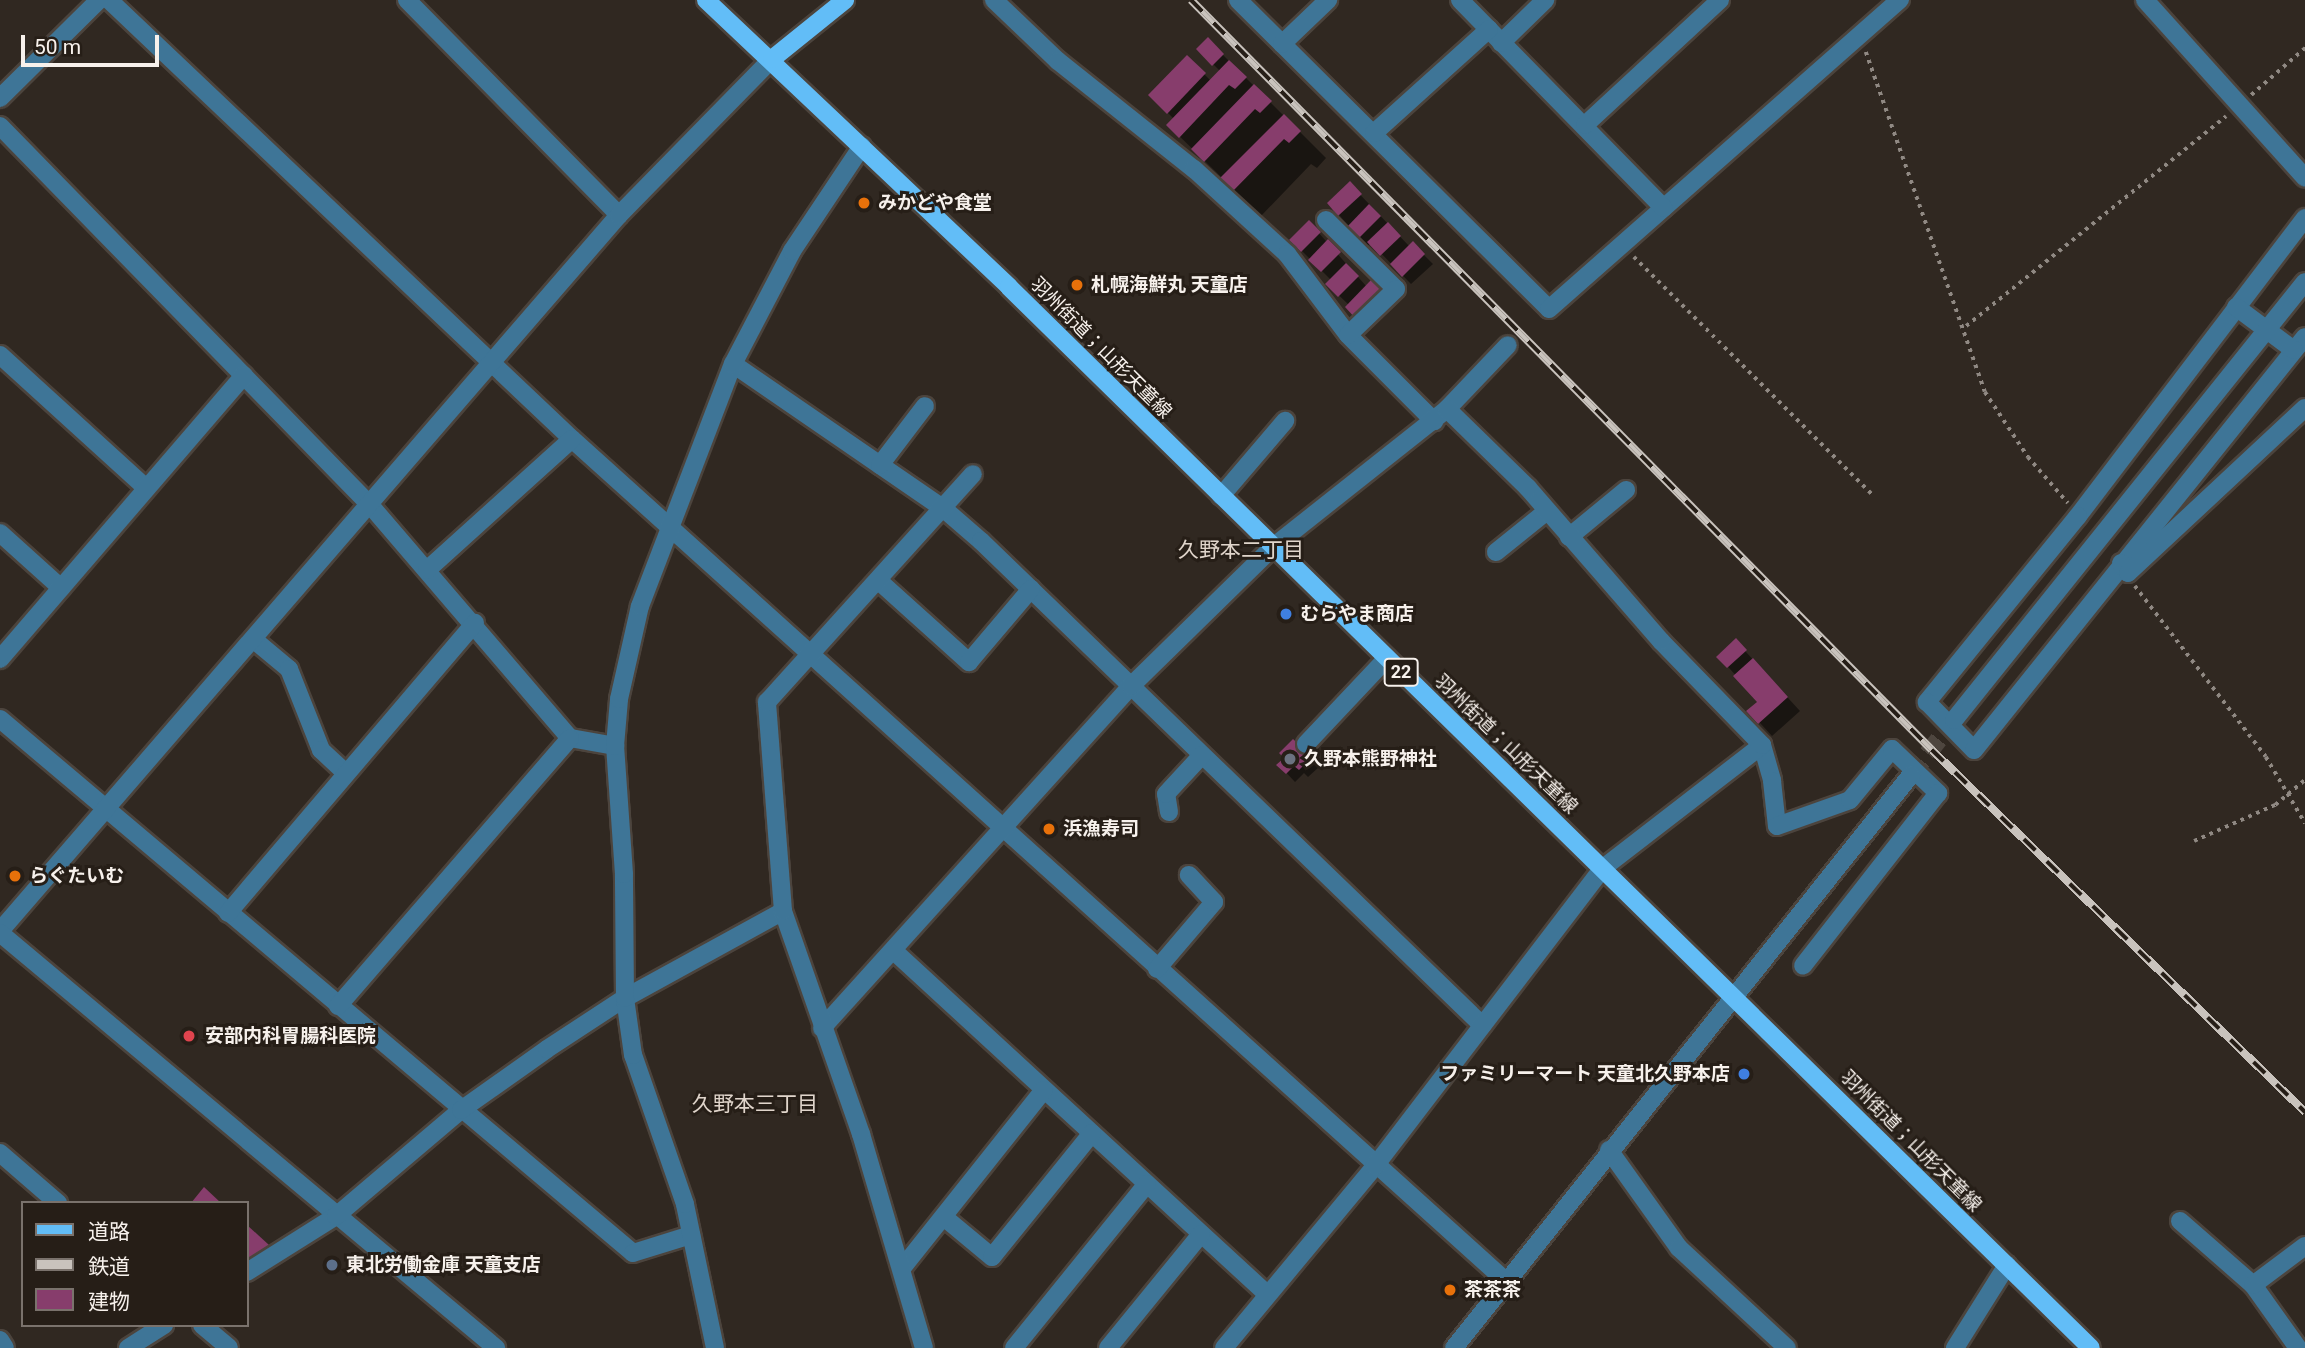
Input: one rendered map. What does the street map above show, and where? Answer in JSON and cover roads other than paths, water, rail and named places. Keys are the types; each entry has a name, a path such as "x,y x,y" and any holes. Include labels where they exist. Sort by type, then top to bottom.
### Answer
{"main road":[{"name":"羽州街道；山形天童線","path":"706,0 772,59 1604,868 2091,1348"},
{"path":"772,59 845,0"}],"street":[{"path":"0,98 99,0"},
{"path":"109,0 572,439 1375,1166 1507,1282"},
{"path":"407,0 619,215"},
{"path":"994,0 1058,61 1194,169 1287,254 1348,335 1441,415 1522,493 1547,511 1762,746 1772,781 1777,827 1850,800 1892,749 1938,793 1803,966"},
{"path":"1238,0 1549,309 1900,0"},
{"path":"1282,44 1328,0"},
{"path":"1460,0 1664,208"},
{"path":"1374,134 1495,36 1545,0"},
{"path":"1585,125 1720,0"},
{"path":"2145,0 2305,178"},
{"path":"490,1346 0,932 371,506 619,215 772,59"},
{"path":"0,126 371,506 475,623 570,738 615,746"},
{"path":"715,1348 685,1204 633,1055 625,998 624,874 615,746 628,649 670,527 733,364 785,262 862,146"},
{"path":"2236,307 2266,329 2299,343 2124,568 1974,750 1927,702 2078,516 2236,307 2305,218"},
{"path":"1326,220 1396,289 1348,335"},
{"path":"1954,720 2305,282"},
{"path":"822,1028 895,952 1131,686 1273,547 1441,415 1508,345"},
{"path":"0,355 146,488"},
{"path":"733,364 944,509 1031,589 1482,1025"},
{"path":"0,659 244,375"},
{"path":"880,465 925,406"},
{"path":"2124,568 2305,408"},
{"path":"1221,496 1285,421"},
{"path":"427,570 572,439"},
{"path":"924,1348 903,1267 783,911 767,702 880,582 973,474"},
{"path":"1569,537 1626,490"},
{"path":"1496,552 1547,511"},
{"path":"0,533 61,589"},
{"path":"880,582 969,662 1031,589"},
{"path":"228,913 475,623"},
{"path":"253,639 289,669 321,750 346,773"},
{"path":"1306,744 1387,658"},
{"path":"0,719 108,807 228,913 633,1253 691,1235"},
{"path":"338,1006 570,738"},
{"path":"1224,1348 1375,1166 1604,868 1762,746"},
{"path":"1169,813 1166,794 1202,755"},
{"path":"1454,1348 1609,1150 1735,997 1911,775"},
{"path":"1157,969 1214,902 1189,875"},
{"path":"248,1271 336,1216 461,1110 625,998 783,911"},
{"path":"895,952 1267,1294"},
{"path":"903,1267 945,1218 1044,1090"},
{"path":"945,1218 992,1256 1091,1133"},
{"path":"1609,1150 1679,1248 1787,1348"},
{"path":"0,1153 56,1201"},
{"path":"1014,1348 1147,1184"},
{"path":"2180,1222 2253,1285 2299,1348 2305,1343"},
{"path":"1108,1348 1201,1234"},
{"path":"2253,1285 2305,1246"},
{"path":"1955,1348 2007,1265"},
{"path":"128,1348 160,1327"},
{"path":"204,1327 229,1348"},
{"path":"0,1340 5,1348"}],"tunnel":[{"path":"1911,775 1954,720"}],"railway":[{"path":"1191,0 1932,750 2305,1112"}],"place":[{"name":"みかどや食堂","path":"864,203"},
{"name":"札幌海鮮丸 天童店","path":"1077,285"},
{"name":"むらやま商店","path":"1286,614"},
{"name":"久野本熊野神社","path":"1290,759"},
{"name":"浜漁寿司","path":"1049,829"},
{"name":"らぐたいむ","path":"15,876"},
{"name":"安部内科胃腸科医院","path":"189,1036"},
{"name":"ファミリーマート 天童北久野本店","path":"1744,1074"},
{"name":"東北労働金庫 天童支店","path":"332,1265"},
{"name":"茶茶茶","path":"1450,1290"}],"district":[{"name":"久野本二丁目","path":"1241,550"},
{"name":"久野本三丁目","path":"755,1104"}]}
